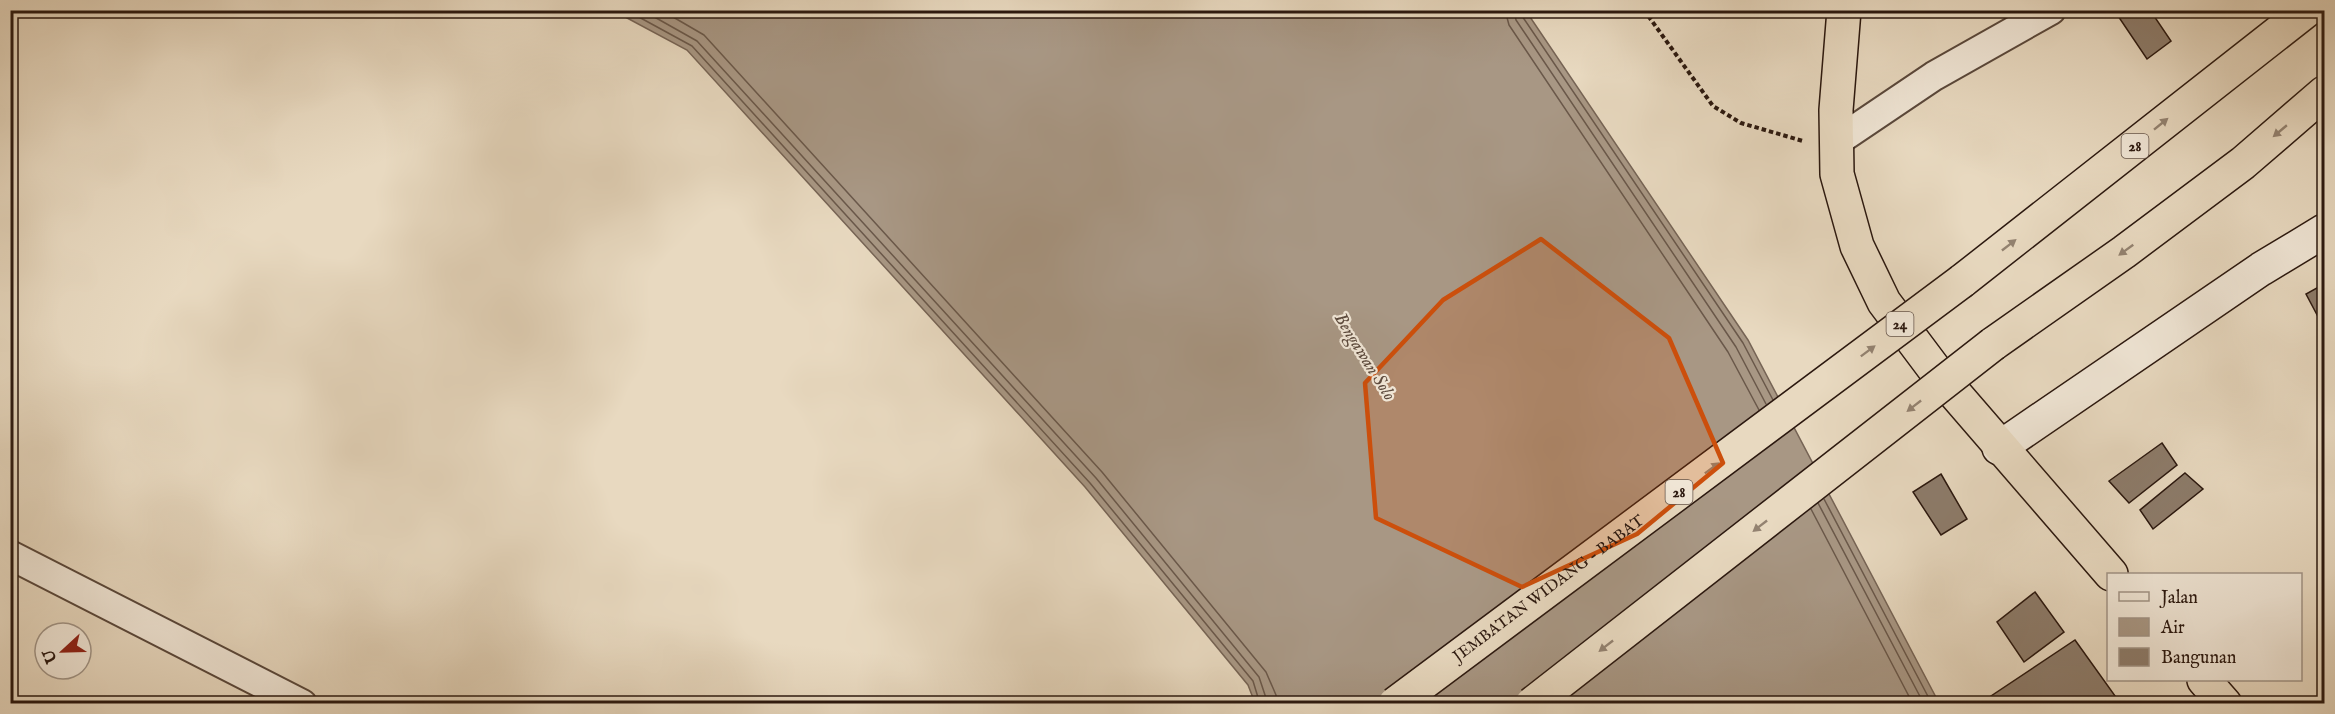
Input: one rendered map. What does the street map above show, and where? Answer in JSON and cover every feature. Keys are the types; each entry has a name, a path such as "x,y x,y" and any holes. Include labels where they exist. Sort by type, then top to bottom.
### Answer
{"highway":[{"name":"24","path":"1844,10 1836,110 1823,142 1837,174 1857,246 1884,302 1938,374 2110,573"},
{"name":"JEMBATAN WIDANG - BABAT","path":"1395,704 1962,281 2307,10"},
{"path":"1532,704 1993,344 2124,252 2243,163 2325,93"},
{"path":"2205,681 2225,704"}],"street":[{"path":"1823,142 2051,10"},
{"path":"2000,448 2261,269 2325,231"},
{"path":"10,555 302,704"}],"path":[{"path":"1644,10 1713,106 1741,123 1823,142"}],"highlighted area":[{"path":"1541,239 1669,338 1723,463 1637,534 1522,587 1376,518 1365,383 1443,300"}],"water":[{"name":"Bengawan Solo","path":"614,11 1526,11 1748,340 1939,703 1255,703 1248,685 1085,487 687,50"}],"building":[{"path":"2114,10 2150,10 2171,41 2147,59"},
{"path":"2324,284 2324,328 2306,294"},
{"path":"2162,443 2177,465 2129,503 2109,481"},
{"path":"2185,473 2203,489 2153,529 2140,510"},
{"path":"1941,474 1967,519 1941,535 1913,492"},
{"path":"2035,592 2064,632 2024,662 1997,622"},
{"path":"2075,640 2118,700 2113,704 1982,702"}]}
